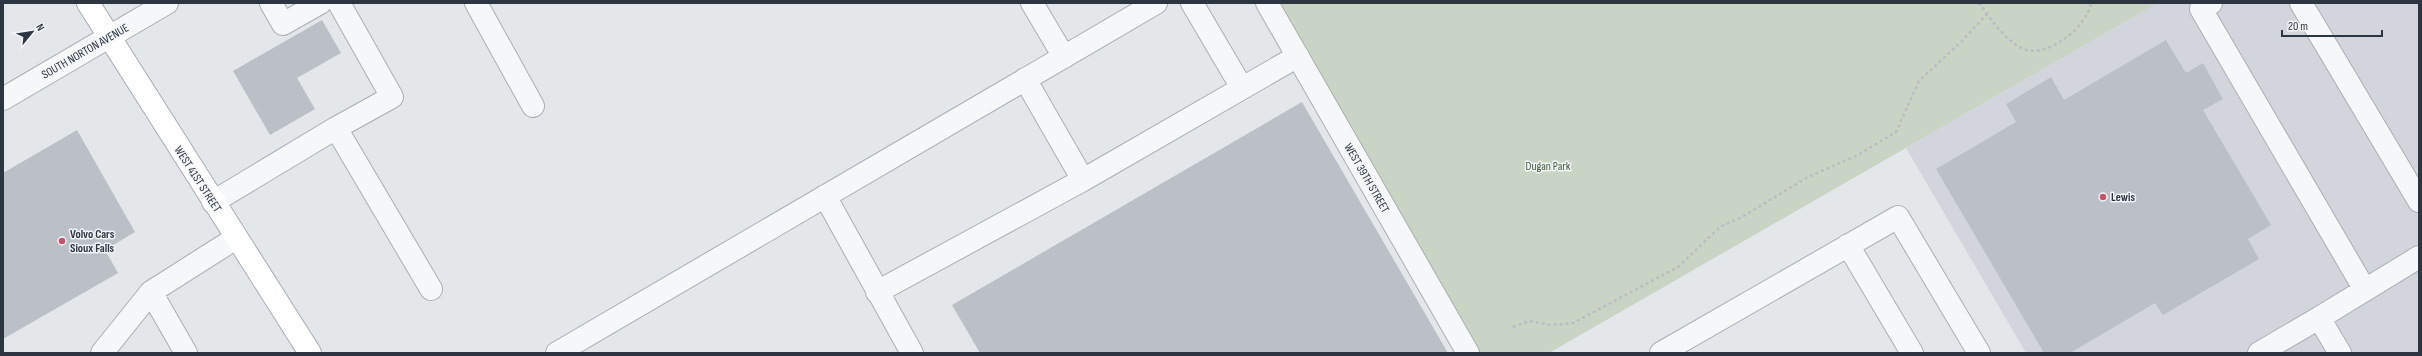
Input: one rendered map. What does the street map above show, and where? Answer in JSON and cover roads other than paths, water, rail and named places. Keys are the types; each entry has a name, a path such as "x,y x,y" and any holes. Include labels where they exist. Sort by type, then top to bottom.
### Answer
{"main road":[{"name":"WEST 41ST STREET","path":"88,3 108,37 310,353"}],"street":[{"name":"SOUTH NORTON AVENUE","path":"3,99 167,3"},
{"path":"271,3 282,24 320,3"},
{"path":"213,202 392,96 339,3"},
{"path":"476,3 533,106"},
{"path":"1032,3 1064,57"},
{"path":"557,353 1156,3"},
{"path":"1192,3 1242,88"},
{"name":"WEST 39TH STREET","path":"1267,3 1468,353"},
{"path":"2211,3 2202,9 2365,290"},
{"path":"2301,3 2419,201"},
{"path":"877,292 1083,180 1298,56"},
{"path":"1025,79 1083,180"},
{"path":"336,128 431,289"},
{"path":"825,196 912,353"},
{"path":"1661,353 1898,217 1979,353"},
{"path":"102,353 151,292 236,238"},
{"path":"1848,246 1912,353"},
{"path":"2259,353 2419,257"},
{"path":"151,292 186,353"},
{"path":"2319,318 2340,353"}],"place":[{"name":"Lewis","path":"2103,197"},
{"name":"Volvo Cars Sioux Falls","path":"62,241"}],"park label":[{"name":"Dugan Park","path":"1548,166"}]}
